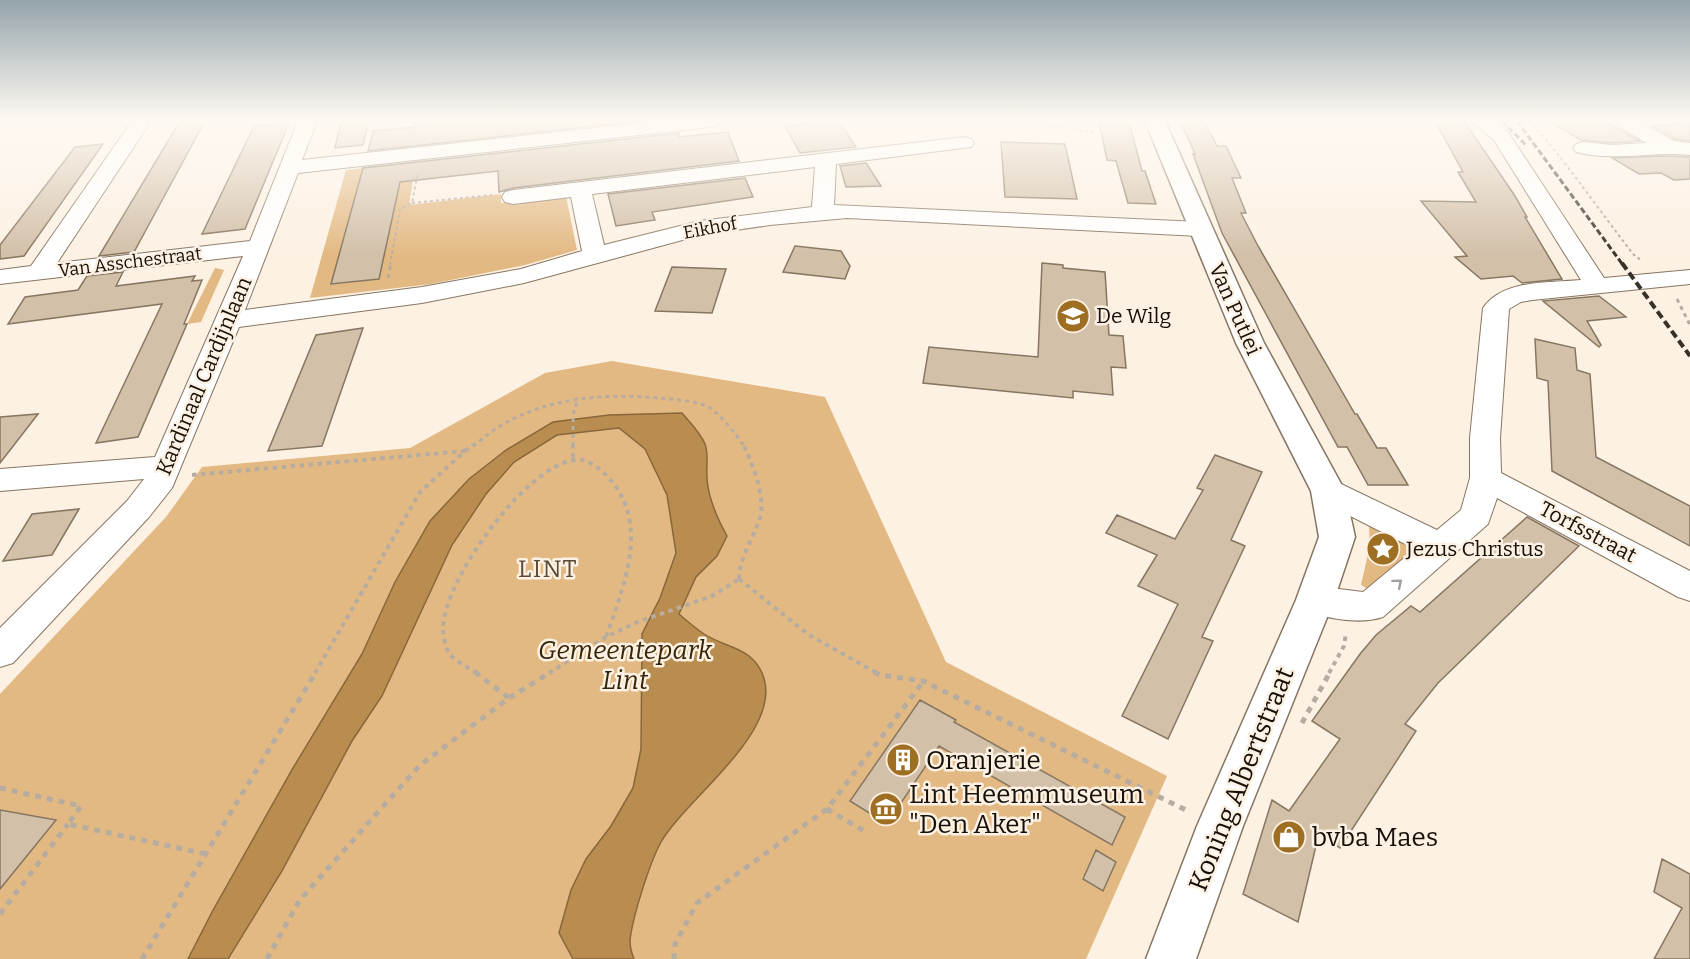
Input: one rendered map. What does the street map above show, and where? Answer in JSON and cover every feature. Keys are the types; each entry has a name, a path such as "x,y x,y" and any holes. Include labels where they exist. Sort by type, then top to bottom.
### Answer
{"street":[{"path":"38,273 111,166"},
{"path":"288,168 308,166"},
{"path":"513,197 777,166"},
{"path":"823,213 826,166"},
{"name":"Van Putlei","path":"1173,166 1250,343 1328,491"},
{"path":"1520,166 1597,286"},
{"name":"Kardinaal Cardijnlaan","path":"0,652 138,509 164,474 259,247 288,168"},
{"path":"580,189 595,256"},
{"name":"Eikhof","path":"229,320 384,300 524,276 700,228 823,213 847,211 1199,229"},
{"name":"Van Asschestraat","path":"0,277 259,247"},
{"path":"1315,600 1370,607 1442,548 1476,516 1486,478 1485,438 1496,308 1502,301 1516,295 1690,276"},
{"path":"0,480 164,474"},
{"name":"Torfsstraat","path":"1486,478 1690,587"},
{"path":"1328,491 1442,548"},
{"name":"Koning Albertstraat","path":"1170,959 1220,826 1315,600 1337,537 1328,491"}],"path":[{"path":"412,203 419,166"},
{"path":"1564,166 1633,254 1663,279"},
{"path":"384,300 400,209 412,203 508,194 513,197"},
{"path":"142,959 420,492 465,451 507,422 539,409 578,398 601,396 680,400 708,407 724,420 744,445 759,484 760,518 739,568 739,579"},
{"path":"573,460 573,415 578,398"},
{"path":"164,474 465,451"},
{"path":"509,698 449,654 442,628 450,600 466,563 510,504 558,465 573,460 590,462 606,474 618,489 631,515 631,564 606,637"},
{"path":"267,959 299,901 419,766 509,698 606,637 635,623 712,596 739,579"},
{"path":"739,579 809,635 880,675 923,681 1220,826"},
{"path":"674,959 675,944 698,903 826,808 923,681"},
{"path":"0,788 81,806 0,914"},
{"path":"826,808 864,831"},
{"path":"68,824 206,854"}],"green space":[{"path":"383,166 415,166 409,205 501,194 501,203 566,196 577,250 525,265 431,284 310,298 346,170"},
{"path":"215,268 224,270 201,322 187,324"},
{"name":"Gemeentepark Lint","path":"612,361 825,397 946,662 1167,776 1086,959 0,959 0,694 166,517 202,467 410,448 545,373"},
{"path":"1369,526 1420,547 1370,590 1361,585 1370,545"}],"shaded area":[{"path":"682,413 705,444 709,493 727,536 717,556 696,577 679,614 704,634 749,656 760,669 766,691 762,713 749,737 661,842 647,876 634,919 630,941 634,959 573,959 559,933 571,890 586,859 611,826 633,788 641,749 642,634 660,598 676,553 667,495 645,449 619,428 557,435 514,462 486,494 452,545 382,696 352,741 282,871 228,959 188,959 293,768 362,654 395,582 430,521 469,479 506,450 553,422 609,415"}],"building":[{"path":"61,166 88,166 24,256 0,259 0,245"},
{"path":"153,166 181,166 134,252 99,256"},
{"path":"235,166 271,166 245,229 202,234"},
{"path":"383,166 699,166 513,188 499,192 498,171 400,182 379,279 331,284 363,168"},
{"path":"840,166 868,166 881,186 846,187"},
{"path":"1003,166 1070,166 1077,199 1005,197"},
{"path":"1117,166 1141,166 1142,171 1145,171 1156,204 1128,203"},
{"path":"1197,166 1235,166 1241,178 1232,178 1246,213 1241,213 1258,246 1355,414 1377,448 1386,448 1408,485 1368,485 1347,447 1338,447 1222,233"},
{"path":"1460,166 1494,166 1515,196 1562,279 1522,283 1513,276 1481,279 1455,257 1467,256 1421,201 1476,202 1458,172 1463,172"},
{"path":"1625,166 1690,166 1690,179 1674,180 1661,173 1639,174"},
{"path":"745,178 753,197 652,212 655,220 616,226 608,194"},
{"path":"795,246 841,251 850,266 845,279 783,272"},
{"name":"De Wilg","path":"1042,263 1063,265 1063,268 1105,272 1109,335 1123,336 1126,368 1111,367 1113,395 1073,391 1073,398 923,383 929,347 1038,357"},
{"path":"672,267 726,269 712,313 655,311"},
{"path":"123,272 116,286 195,276 192,281 202,280 184,324 187,324 138,437 96,443 162,304 8,324 25,297 78,290 87,276"},
{"path":"1599,296 1626,317 1587,321 1601,345 1599,347 1543,301"},
{"path":"363,328 322,446 268,451 316,335"},
{"path":"1535,339 1575,348 1577,370 1590,374 1596,457 1690,506 1690,546 1552,471 1548,381 1537,378"},
{"path":"38,414 0,463 0,417"},
{"path":"1215,455 1262,472 1231,540 1245,546 1202,637 1213,641 1168,739 1122,716 1178,604 1138,586 1157,555 1106,533 1117,515 1175,539 1203,490 1197,488"},
{"path":"79,509 52,555 3,561 32,514"},
{"path":"1527,517 1579,546 1438,683 1405,724 1416,731 1340,848 1319,833 1298,922 1243,894 1272,800 1289,811 1340,739 1312,721 1360,654 1376,635 1411,606 1420,612"},
{"path":"920,700 956,720 954,722 1125,817 1112,845 939,746 887,824 850,801"},
{"path":"0,810 56,820 0,889"},
{"path":"1096,850 1116,862 1103,891 1083,879"},
{"path":"1662,859 1690,874 1690,959 1654,959 1682,908 1654,892"}],"railway":[{"path":"1550,166 1623,265"},
{"path":"1622,263 1690,356"}],"place":[{"name":"De Wilg","path":"1073,316"},
{"name":"Jezus Christus","path":"1383,549"},
{"name":"Oranjerie","path":"903,760"},
{"name":"Lint Heemmuseum \"Den Aker\"","path":"886,809"},
{"name":"bvba Maes","path":"1289,837"}],"district":[{"name":"LINT","path":"548,569"}]}
